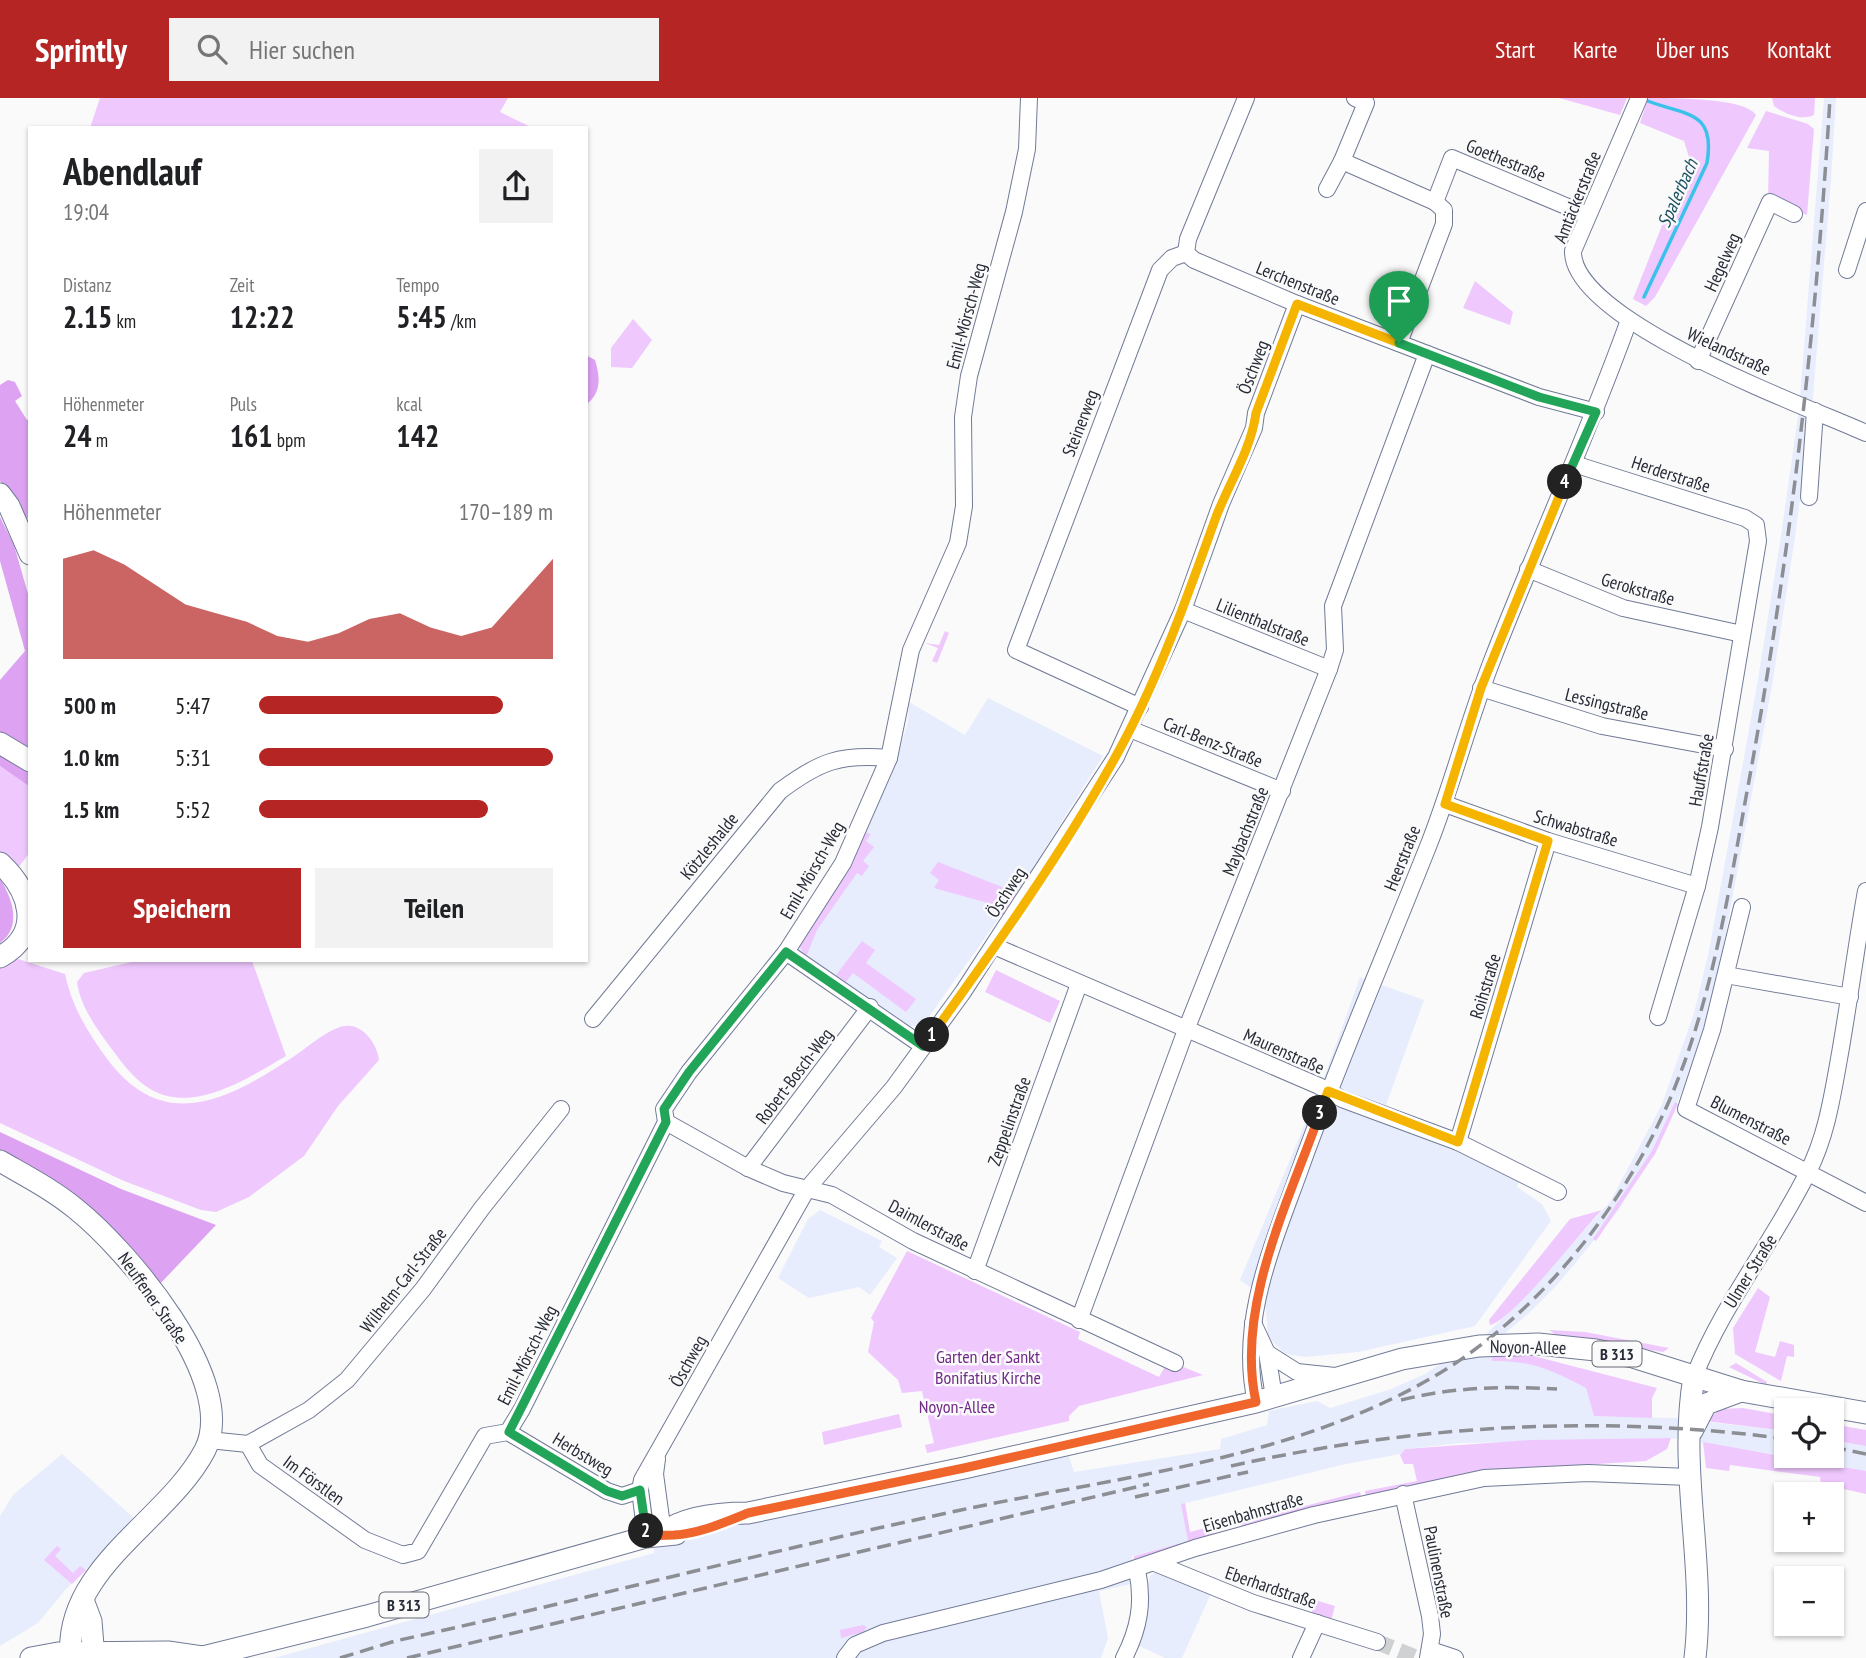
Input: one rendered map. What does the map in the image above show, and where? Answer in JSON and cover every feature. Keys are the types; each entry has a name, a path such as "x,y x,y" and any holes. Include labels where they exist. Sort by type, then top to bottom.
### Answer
{"main road":[{"path":"0,494 9,506 28,549"},
{"path":"0,743 28,760"},
{"path":"0,863 21,886 28,902 28,921 14,947 0,957"},
{"name":"Neuffener Straße","path":"0,1161 76,1209 114,1243 163,1308 187,1344 209,1394 209,1440"},
{"name":"Noyon-Allee","path":"94,1656 168,1652 201,1658 367,1616 655,1535 674,1535 748,1513 964,1468 1265,1399 1425,1354 1479,1346 1538,1344 1633,1357 1693,1377"},
{"name":"B 313","path":"1693,1377 1741,1391 1866,1413"},
{"name":"Ulmer Straße","path":"1693,1377 1687,1442 1699,1587 1695,1658"},
{"path":"1687,1442 1700,1411 1706,1404 1741,1391"},
{"path":"70,1656 73,1617 97,1576 187,1474 209,1440"},
{"path":"83,1600 91,1621 94,1656"},
{"path":"91,1621 126,1655"},
{"name":"B 313","path":"31,1658 94,1656"}],"street":[{"name":"Emil-Mörsch-Weg","path":"403,1555 423,1547 485,1436 509,1432 666,1122 664,1109 689,1072 786,952 843,863 890,758 911,650 958,544 964,506 963,417 968,381 1014,212 1027,149 1029,98"},
{"path":"1186,253 1188,239 1246,98"},
{"path":"1327,189 1366,103 1355,98"},
{"name":"Amtäckerstraße","path":"1629,320 1577,272 1573,251 1638,102"},
{"name":"Goethestraße","path":"1435,202 1452,158 1587,215"},
{"path":"1342,161 1435,202 1444,210 1444,224 1399,343"},
{"name":"Hegelweg","path":"1698,361 1770,202 1794,214"},
{"path":"1847,270 1866,211"},
{"name":"Lerchenstraße","path":"1186,253 1194,260 1297,304 1539,397 1596,412"},
{"name":"Steinerweg","path":"1140,707 1016,650 1160,270 1172,258 1186,253"},
{"name":"Öschweg","path":"640,1490 642,1480 807,1189 894,1087 994,946 1116,757 1183,610 1221,504 1254,428 1256,413 1297,304"},
{"path":"1596,412 1629,320"},
{"name":"Wielandstraße","path":"1629,320 1698,361 1866,433"},
{"name":"Maybachstraße","path":"1079,1320 1186,1030 1329,669 1335,650 1333,606 1427,354"},
{"path":"1809,497 1815,411"},
{"name":"Heerstraße","path":"1265,1399 1250,1360 1253,1321 1268,1261 1328,1091 1445,804 1481,688 1528,569 1596,412"},
{"name":"Herderstraße","path":"1574,464 1745,518 1756,525"},
{"name":"Hauffstraße","path":"1658,1017 1697,886 1725,749 1758,541 1756,525"},
{"name":"Gerokstraße","path":"1528,569 1623,608 1742,634"},
{"name":"Lilienthalstraße","path":"1183,610 1329,669"},
{"name":"Lessingstraße","path":"1481,688 1602,726 1725,749"},
{"name":"Carl-Benz-Straße","path":"1130,729 1282,791"},
{"name":"Kötzleshalde","path":"593,1018 780,791 809,770 831,760 856,755 890,758"},
{"name":"Schwabstraße","path":"1445,804 1548,841 1697,886"},
{"name":"Roihstraße","path":"1458,1142 1548,841"},
{"name":"Ulmer Straße","path":"1693,1377 1711,1334 1809,1172 1828,1119 1866,891"},
{"name":"Blumenstraße","path":"1742,907 1726,975 1686,1109 1809,1172"},
{"name":"Maurenstraße","path":"994,946 1328,1091 1458,1142 1558,1192"},
{"path":"786,952 870,1007 923,1046"},
{"path":"1726,975 1850,997"},
{"name":"Zeppelinstraße","path":"975,1271 1079,984"},
{"name":"Robert-Bosch-Weg","path":"748,1168 870,1007"},
{"name":"Wilhelm-Carl-Straße","path":"248,1444 309,1410 347,1380 423,1289 482,1208 561,1109"},
{"name":"Daimlerstraße","path":"666,1122 748,1168 783,1183 832,1195 913,1241 1175,1363"},
{"path":"1809,1172 1866,1203"},
{"path":"1253,1321 1267,1353 1265,1399"},
{"path":"1267,1353 1297,1372 1343,1377"},
{"name":"Herbstweg","path":"509,1432 607,1491 622,1496 640,1490"},
{"path":"209,1440 248,1444"},
{"name":"Im Förstlen","path":"248,1444 265,1469 365,1540 403,1555"},
{"name":"Öschweg","path":"655,1535 655,1474 658,1453"},
{"name":"Eisenbahnstraße","path":"845,1658 855,1645 883,1633 1138,1570 1229,1538 1404,1494 1511,1475 1588,1473 1689,1477"},
{"path":"640,1490 655,1535"},
{"name":"Paulinenstraße","path":"1404,1494 1430,1616 1429,1654"},
{"name":"Eberhardstraße","path":"1155,1563 1223,1592 1377,1642"},
{"path":"1124,1658 1140,1621 1138,1570"},
{"path":"1301,1658 1317,1623"},
{"path":"1429,1654 1455,1658"}],"shaded area":[{"path":"1824,98 1836,98 1812,408 1795,537 1772,686 1722,953 1694,1065 1654,1153 1618,1211 1558,1284 1528,1314 1480,1354 1491,1353 1492,1361 1524,1361 1549,1369 1586,1388 1594,1416 1673,1418 1774,1430 1774,1454 1671,1438 1462,1443 1405,1449 1400,1454 1346,1464 1182,1504 1188,1541 1132,1556 1136,1583 1099,1591 1108,1638 1101,1658 274,1658 654,1553 653,1543 864,1496 1068,1454 1074,1472 1220,1449 1221,1439 1267,1425 1269,1411 1317,1401 1330,1408 1391,1389 1425,1374 1487,1333 1518,1304 1610,1202 1662,1104 1694,1013 1709,951 1757,685 1799,409"},
{"path":"588,356 595,360 599,378 597,390 588,403"},
{"path":"8,380 15,382 22,396 15,401 28,420 28,519 0,481 0,385"},
{"path":"0,517 14,545 28,594 28,749 0,732 0,680 25,651 0,561"},
{"path":"988,698 1103,756 1017,893 922,1026 904,1026 795,949 849,867 893,771 908,722 909,702 965,735"},
{"path":"0,755 28,770 28,786 0,766"},
{"path":"0,879 12,904 13,921 7,936 0,943"},
{"path":"1360,977 1424,1000 1386,1105 1524,1167 1517,1187 1542,1204 1551,1221 1475,1326 1358,1352 1305,1357 1285,1354 1268,1337 1265,1298 1240,1280 1324,1078"},
{"path":"0,1132 121,1189 216,1225 157,1287 0,1152"},
{"path":"820,1210 882,1241 879,1247 897,1258 870,1295 859,1287 809,1298 778,1278 808,1219"},
{"path":"1844,1442 1866,1446 1866,1471 1844,1467"},
{"path":"62,1454 136,1520 66,1589 38,1623 0,1646 0,1516 13,1495"},
{"path":"1158,1570 1213,1589 1182,1658 1165,1658 1135,1644 1150,1576"}],"green space":[{"path":"100,98 508,98 500,112 529,126 91,126"},
{"path":"1559,98 1627,98 1620,115"},
{"path":"1648,98 1724,102 1750,109 1756,115 1655,297 1646,306 1633,299 1689,157 1684,141 1640,123"},
{"path":"1772,98 1815,98 1814,115 1799,117 1788,114 1774,106"},
{"path":"1766,111 1808,124 1814,129 1807,215 1768,200 1769,151 1747,148"},
{"path":"1475,281 1513,312 1510,325 1463,308"},
{"path":"633,319 652,340 632,368 611,367 611,348"},
{"path":"945,631 949,633 937,663 932,661 938,648 925,643 939,645"},
{"path":"0,766 28,786 28,855 18,868 0,853"},
{"path":"865,832 871,834 866,841 874,847 863,861 869,866 862,876 857,873 817,930 806,957 799,946 802,938 849,867"},
{"path":"938,862 1017,893 1003,915 985,909 988,903 934,888 939,880 930,873"},
{"path":"862,941 875,950 866,963 916,999 906,1012 853,973 846,982 836,975"},
{"path":"15,958 65,974 72,998 94,1040 129,1083 151,1097 173,1103 196,1103 219,1097 266,1074 340,1027 354,1027 366,1034 375,1046 379,1060 338,1106 304,1156 249,1197 216,1212 201,1210 124,1181 0,1123 0,966"},
{"path":"132,962 252,962 286,1056 256,1074 222,1090 204,1095 186,1098 152,1090 124,1066 85,1008 77,982 84,973"},
{"path":"996,970 1060,1001 1050,1023 985,992"},
{"path":"1675,1102 1678,1104 1655,1154 1596,1241 1593,1239 1652,1151"},
{"path":"1602,1210 1530,1292 1501,1320 1490,1325 1489,1320 1570,1219"},
{"name":"Garten der Sankt Bonifatius Kirche","path":"907,1251 1080,1332 1078,1339 1159,1377 1164,1368 1173,1371 1176,1364 1203,1375 1079,1406 1069,1416 1069,1421 927,1453 925,1445 934,1443 922,1391 902,1393 898,1380 868,1352 874,1322 871,1318"},
{"path":"1758,1288 1770,1297 1755,1352 1775,1357 1780,1341 1794,1345 1794,1357 1787,1356 1781,1381 1735,1354 1733,1328"},
{"path":"1549,1330 1585,1332 1669,1348 1663,1352 1556,1335"},
{"path":"1518,1352 1657,1388 1652,1398 1652,1418 1594,1416 1586,1388 1541,1367 1492,1361 1491,1353"},
{"path":"1736,1363 1767,1382 1766,1385 1729,1367"},
{"path":"1743,1408 1774,1414 1774,1429 1705,1421 1721,1409"},
{"path":"899,1414 902,1427 824,1445 822,1432"},
{"path":"1844,1426 1866,1430 1866,1446 1844,1442"},
{"path":"1671,1438 1667,1449 1646,1461 1483,1471 1366,1497 1365,1491 1417,1481 1413,1464 1404,1464 1400,1455 1405,1449 1531,1440"},
{"path":"1703,1442 1774,1455 1774,1468 1844,1467 1866,1471 1866,1494 1844,1489 1844,1482 1821,1482 1820,1477 1730,1465 1729,1471 1706,1468"},
{"path":"1360,1492 1361,1497 1243,1527 1238,1523"},
{"path":"1185,1503 1190,1532 1213,1526 1214,1535 1133,1566 1134,1556 1188,1541 1181,1504"},
{"path":"57,1546 61,1549 55,1556 73,1573 80,1566 86,1570 72,1584 44,1560"},
{"path":"1315,1600 1335,1606 1331,1621 1311,1615"},
{"path":"863,1625 867,1627 863,1632 841,1638 840,1630"}],"waterway":[{"name":"Spalerbach","path":"1644,297 1707,163 1709,145 1707,133 1694,117 1645,100"}],"tunnel":[{"path":"1377,1642 1417,1658"}],"railway":[{"path":"340,1658 395,1641 819,1542 961,1510 1144,1475 1264,1446 1323,1428 1380,1404 1435,1376 1472,1352 1540,1293 1598,1224 1646,1147 1681,1071 1706,994 1732,876 1788,536 1809,362 1830,98"},
{"path":"1401,1400 1479,1388 1557,1389"},
{"path":"1231,1466 1369,1441 1508,1428 1647,1427 1774,1438"},
{"path":"1844,1449 1866,1454"},
{"path":"1135,1497 1248,1472"},
{"path":"407,1658 1149,1484"}],"route":[{"path":"1297,304 1399,343 1539,397 1596,412 1528,569 1481,688 1445,804 1548,841 1458,1142 1342,1099 1328,1091 1268,1261 1258,1298 1250,1350 1251,1379 1256,1402 819,1500 748,1513 674,1535 663,1533 646,1537 640,1490 622,1496 607,1491 509,1432 666,1122 664,1109 667,1104 689,1072 786,952 870,1007 923,1046 994,946 1116,757 1183,610 1221,504 1227,496 1254,428 1256,413 1297,304"}]}
